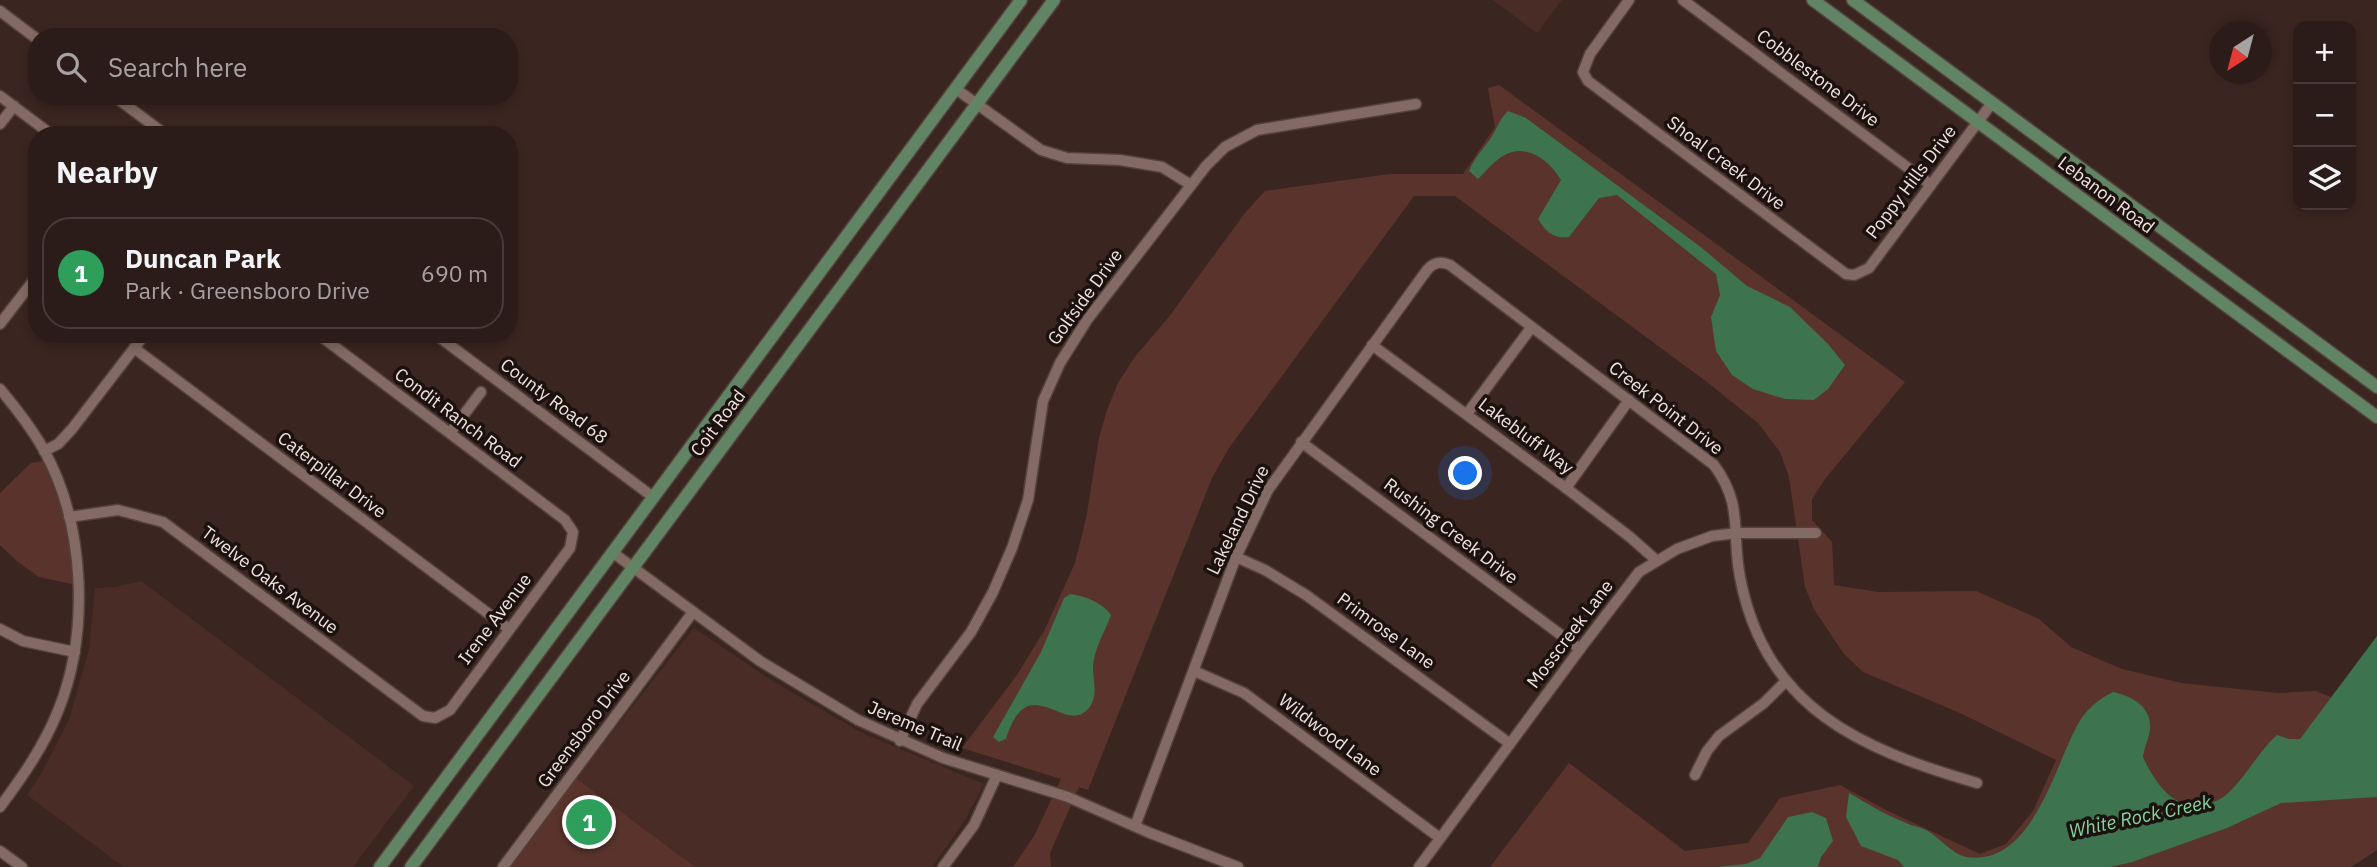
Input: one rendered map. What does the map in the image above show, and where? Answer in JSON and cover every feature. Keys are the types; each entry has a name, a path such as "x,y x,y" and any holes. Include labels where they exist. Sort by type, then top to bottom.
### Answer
{"main road":[{"name":"Coit Road","path":"380,867 1021,0"},
{"name":"Coit Road","path":"411,867 1054,0"},
{"name":"Lebanon Road","path":"1813,0 2377,417"},
{"name":"Lebanon Road","path":"1853,0 2377,387"},
{"path":"2164,260 2179,241"},
{"path":"732,392 752,407"},
{"path":"426,805 446,821"}],"street":[{"name":"Shoal Creek Drive","path":"1629,0 1590,54 1583,72 1588,81 1839,270 1853,275"},
{"name":"Cobblestone Drive","path":"1683,0 1931,185"},
{"path":"0,12 28,32"},
{"path":"956,89 1041,150 1067,158 1120,160 1162,167 1191,185"},
{"path":"0,96 40,126"},
{"name":"Golfside Drive","path":"900,741 917,704 971,632 993,592 1012,548 1028,500 1043,401 1060,363 1087,320 1206,166 1225,147 1257,130 1416,103"},
{"name":"Poppy Hills Drive","path":"1853,275 1869,268 1992,103"},
{"path":"126,105 154,126"},
{"path":"0,124 14,106"},
{"name":"Creek Point Drive","path":"1436,263 1450,265 1714,465 1729,489 1735,508 1738,562 1750,613 1770,656 1786,681 1812,708 1852,736 1886,752 1977,782"},
{"name":"Lakeland Drive","path":"1135,826 1236,557 1268,490 1427,270 1436,263"},
{"path":"0,324 28,288"},
{"path":"1467,414 1531,328"},
{"path":"44,451 58,444 72,429 138,343"},
{"name":"Condit Ranch Road","path":"330,343 565,520 573,533"},
{"name":"County Road 68","path":"447,343 653,496"},
{"name":"Lakebluff Way","path":"1373,345 1566,488 1630,537 1656,561"},
{"name":"Caterpillar Drive","path":"134,348 509,629"},
{"path":"0,389 44,451 69,517 79,585 75,652 68,682 46,738 0,807"},
{"path":"450,433 481,392"},
{"path":"1566,488 1629,400"},
{"name":"Rushing Creek Drive","path":"1301,442 1580,649"},
{"name":"Twelve Oaks Avenue","path":"69,517 118,510 163,522 423,716 435,718"},
{"name":"Irene Avenue","path":"435,718 450,710 570,548 573,533"},
{"name":"Mosscreek Lane","path":"1419,867 1639,572 1689,544 1712,536 1737,533 1816,533"},
{"name":"Jereme Trail","path":"612,552 760,661 858,720 900,741 953,762 1068,797 1238,867"},
{"name":"Primrose Lane","path":"1236,557 1265,570 1306,595 1509,743"},
{"name":"Greensboro Drive","path":"503,867 693,612"},
{"path":"0,629 23,641 75,652"},
{"name":"Wildwood Lane","path":"1194,671 1244,694 1440,838"},
{"path":"1695,775 1707,751 1719,736 1764,703 1786,681"},
{"path":"943,867 974,825 998,775"},
{"path":"0,851 22,867"}],"shaded area":[{"path":"1493,0 1562,0 1537,33"},
{"path":"1499,85 1905,382 1825,479 1812,499 1812,520 1832,542 1834,585 1878,592 1976,591 2039,619 2071,647 2122,669 2181,683 2277,693 2315,691 2377,714 2377,850 2351,867 1490,867 1569,763 1685,851 1748,843 1780,798 1840,785 1980,854 2006,844 2033,811 2056,760 1960,713 1863,672 1844,654 1814,609 1805,587 1789,477 1780,452 1758,423 1707,382 1455,196 1414,196 1229,448 1212,478 1088,790 1079,787 1050,853 1051,867 1013,867 1034,836 1061,779 962,748 1017,675 1045,629 1075,563 1086,519 1099,438 1118,383 1134,358 1168,318 1245,213 1265,191 1390,174 1463,174 1495,127 1488,88"},
{"path":"44,461 69,538 72,584 39,577 0,545 0,493 31,463"},
{"path":"141,581 414,786 353,867 124,867 27,795 69,720 89,649 95,588 116,587"},
{"path":"694,628 774,682 862,733 984,784 965,820 932,867 695,867 576,778"},
{"path":"576,778 695,867 511,867"}],"water":[{"path":"1508,111 1526,118 1702,248 1747,286 1790,307 1828,344 1845,365 1828,389 1814,400 1785,399 1753,389 1732,375 1716,351 1711,317 1720,295 1716,274 1617,195 1599,198 1569,237 1559,237 1547,231 1538,219 1561,180 1541,158 1527,152 1512,152 1498,159 1478,179 1469,171"},
{"path":"1070,594 1093,600 1111,615 1094,660 1094,694 1091,704 1078,715 1068,715 1035,705 1025,708 1015,718 1006,739 999,742 993,737 1041,652 1064,598"},
{"name":"White Rock Creek","path":"2377,636 2377,797 2281,803 2227,828 2132,862 2110,867 1904,867 1898,860 1861,846 1846,817 1849,793 1891,816 1926,830 1961,855 1989,856 2008,846 2024,831 2038,810 2081,719 2093,705 2113,692 2133,699 2148,714 2150,729 2143,757 2160,786 2185,804 2207,804 2223,797 2234,787 2277,735 2300,739"},
{"path":"1812,812 1826,818 1833,841 1821,857 1818,867 1716,867 1746,864 1760,858 1788,817"}],"place":[{"name":"Duncan Park","path":"589,822"}]}
